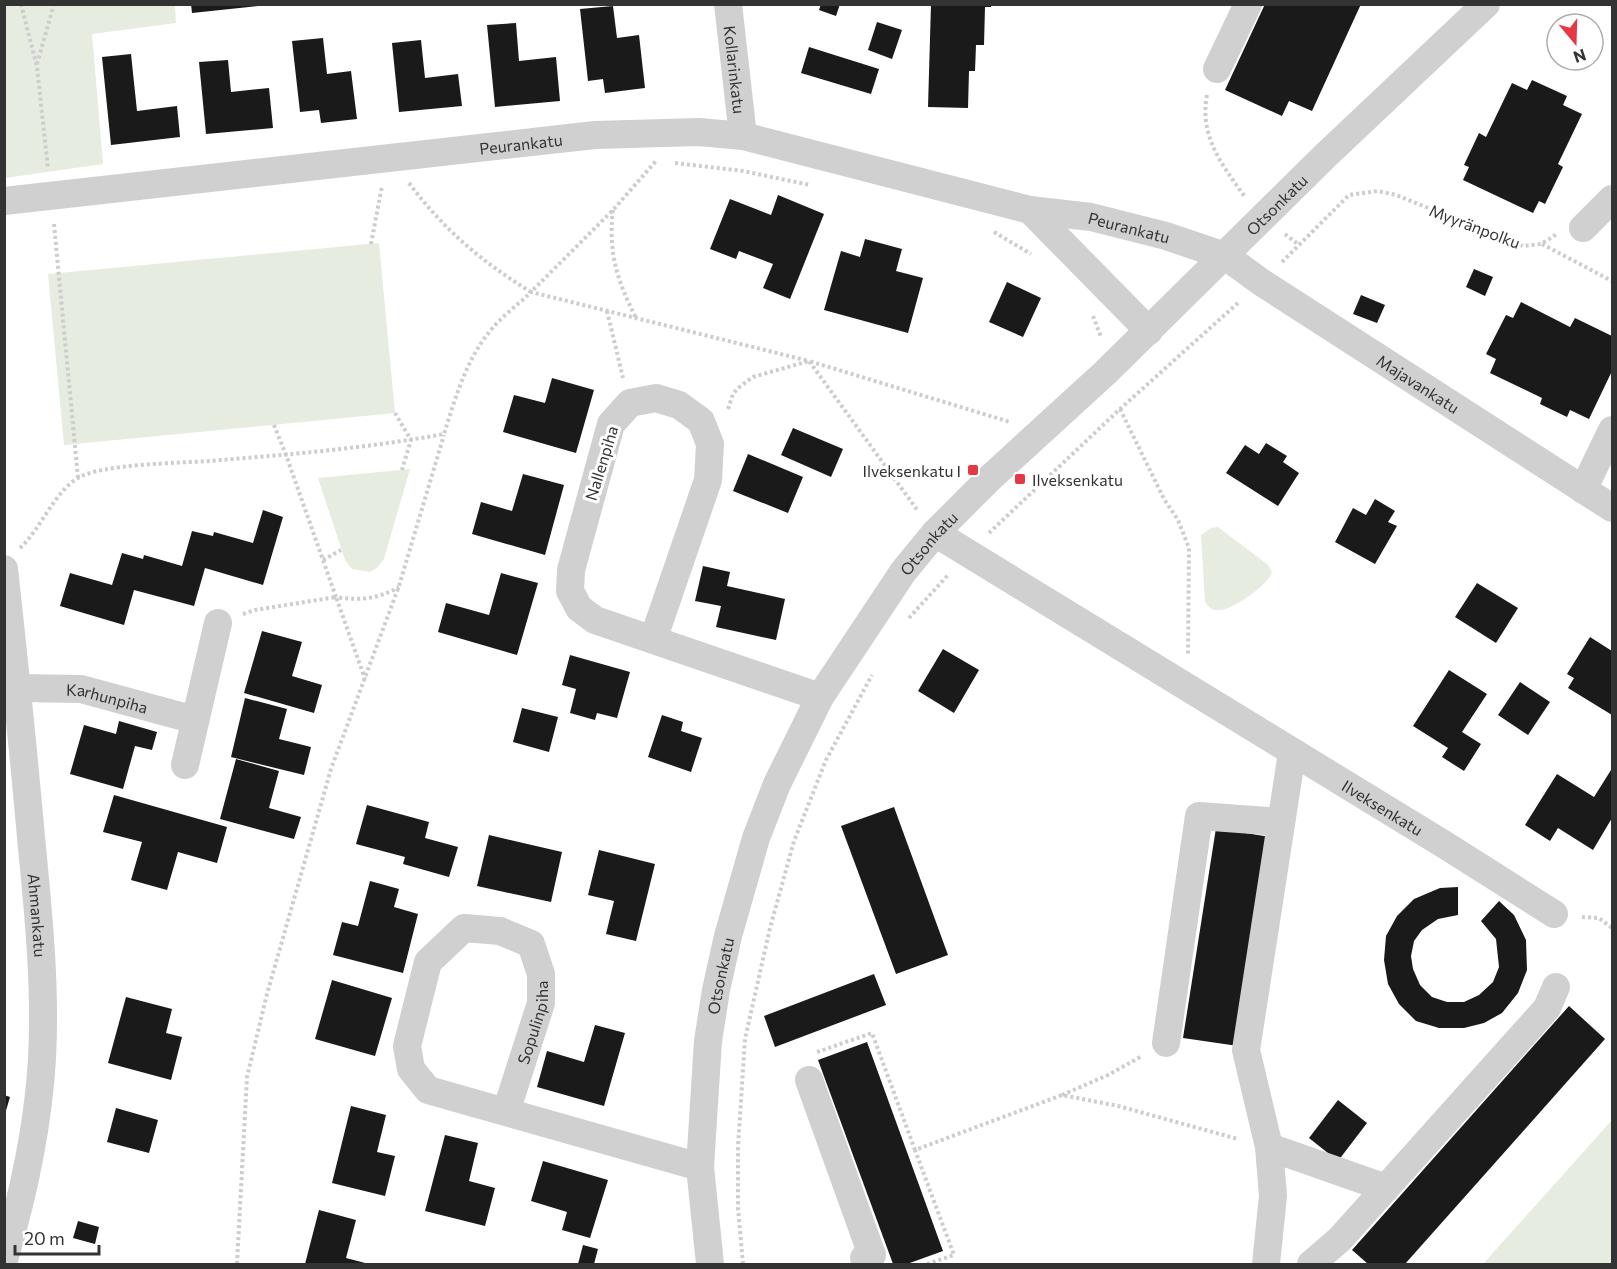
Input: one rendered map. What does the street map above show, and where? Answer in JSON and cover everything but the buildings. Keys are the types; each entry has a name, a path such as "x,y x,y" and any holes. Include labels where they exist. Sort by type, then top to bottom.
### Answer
{"street":[{"name":"Kollarinkatu","path":"728,4 743,136"},
{"path":"1217,69 1248,4"},
{"name":"Otsonkatu","path":"710,1264 700,1167 708,1041 728,936 760,827 777,784 820,697 849,650 903,572 935,533 989,479 1043,432 1149,331 1376,107 1486,4"},
{"name":"Peurankatu","path":"4,201 595,135 699,132 743,136 1030,210 1090,217 1166,236 1225,256"},
{"path":"1573,227 1612,199"},
{"path":"1030,210 1149,331"},
{"name":"Majavankatu","path":"1225,256 1261,282 1612,508"},
{"path":"630,403 656,398 679,405 700,421 710,444 708,480 653,640"},
{"name":"Nallenpiha","path":"630,403 610,424 571,570 570,591 579,608 595,620 820,697"},
{"path":"1583,490 1612,430"},
{"name":"Ilveksenkatu","path":"935,533 1554,914"},
{"name":"Ahmankatu","path":"4,1260 15,1170 35,1119 41,1072 42,1008 39,919 9,561"},
{"path":"185,765 218,623"},
{"name":"Karhunpiha","path":"18,688 81,689 195,720"},
{"path":"1266,1264 1273,1196 1269,1147 1246,1050 1292,753"},
{"path":"1166,1043 1199,816 1281,822"},
{"name":"Sopulinpiha","path":"506,1112 541,1003 541,974 531,944 500,931 464,928 428,962 407,1046 411,1069 428,1090 700,1167"},
{"path":"1311,1264 1339,1252 1386,1188 1547,1008 1556,987"},
{"path":"809,1080 873,1255 864,1258"},
{"path":"1269,1147 1386,1188"}],"path":[{"path":"21,4 37,67 52,195 78,478"},
{"path":"37,67 54,4"},
{"path":"906,623 967,553 1299,245 1263,217 1242,194 1219,161 1211,144 1204,118 1207,94 1217,69"},
{"path":"371,244 381,188 390,157"},
{"path":"390,157 422,201 453,234 495,269 531,292 809,361 1043,432"},
{"path":"237,1264 247,1077 267,994 331,769 399,586 453,406 478,348 491,330 613,210 656,161 743,171 811,185"},
{"name":"Myyränpolku","path":"1299,245 1349,195 1364,191 1396,195 1523,246 1541,244 1573,227"},
{"path":"613,210 610,233 615,267 636,318"},
{"path":"986,229 1035,257"},
{"path":"1541,244 1612,281"},
{"path":"607,311 630,403"},
{"path":"1092,313 1101,338 1106,372"},
{"path":"710,444 721,430 733,394 738,388 763,373 809,361"},
{"path":"809,361 935,533"},
{"path":"1120,409 1164,499 1178,520 1189,548 1188,689"},
{"path":"395,413 411,440 402,470"},
{"path":"274,425 365,679"},
{"path":"9,561 65,489 78,478 90,473 132,467 286,455 444,434"},
{"path":"323,560 341,550"},
{"path":"218,623 255,610 336,597 370,598 399,586"},
{"path":"743,1264 738,1208 738,1147 745,1039 770,928 794,841 826,760 873,673"},
{"path":"1554,914 1599,918 1612,928"},
{"path":"809,1080 810,1063 816,1053 872,1033 954,1255 927,1264"},
{"path":"915,1150 1108,1076 1166,1043"},
{"path":"1062,1095 1118,1106 1269,1147"}],"shaded area":[{"path":"4,5 175,5 176,23 92,34 103,164 5,178"},
{"path":"379,243 395,413 64,445 48,274"},
{"path":"410,469 384,559 377,568 370,572 352,569 345,560 318,478"},
{"path":"1218,527 1268,565 1272,572 1264,583 1250,595 1233,606 1218,610 1211,609 1205,602 1201,535 1211,528"},
{"path":"1612,1120 1612,1264 1483,1264"}],"place":[{"name":"Ilveksenkatu I","path":"973,470"},
{"name":"Ilveksenkatu","path":"1020,479"}]}
